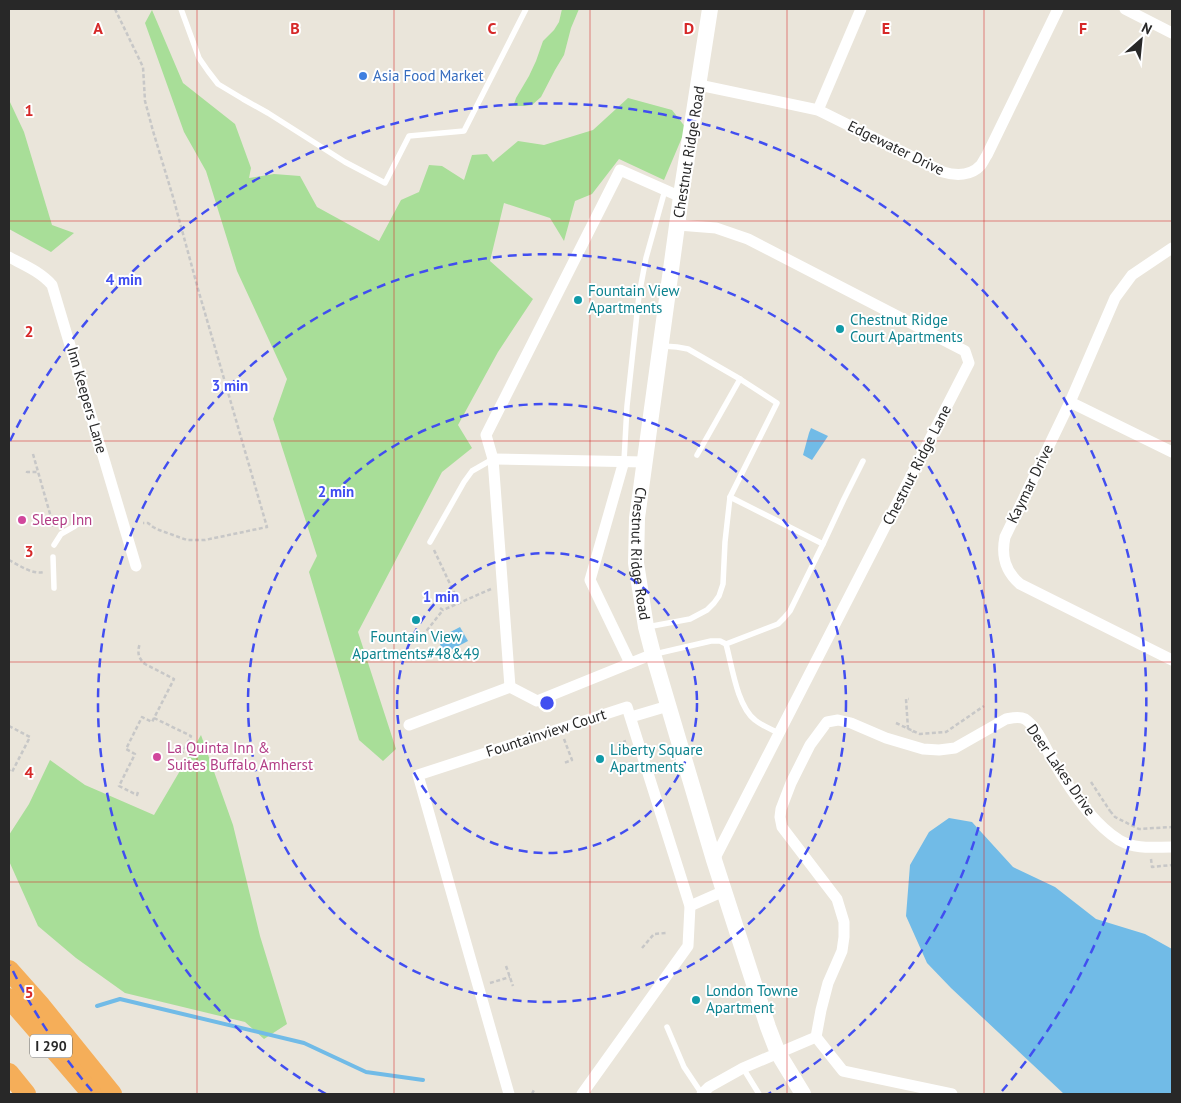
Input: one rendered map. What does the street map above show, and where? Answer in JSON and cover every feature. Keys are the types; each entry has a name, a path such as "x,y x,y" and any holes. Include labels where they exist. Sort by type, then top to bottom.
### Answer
{"highway":[{"path":"9,970 41,1006 112,1094"},
{"name":"I 290","path":"9,998 92,1094"},
{"path":"9,1073 26,1094"}],"street":[{"name":"Chestnut Ridge Road","path":"710,9 681,197 644,462 637,518 636,563 652,654 724,892 778,1053 803,1094"},
{"path":"818,110 861,9"},
{"name":"Edgewater Drive","path":"699,86 818,110 943,172 953,176 963,175 980,166 987,155 1058,9"},
{"path":"1125,9 1172,33"},
{"path":"510,687 493,459 486,435 620,170 681,197"},
{"name":"Chestnut Ridge Lane","path":"678,225 716,228 748,239 965,351 969,363 714,860"},
{"name":"Kaymar Drive","path":"1172,248 1132,275 1115,298 1070,402 1005,537 1003,547 1006,568 1020,584 1172,660"},
{"name":"Inn Keepers Lane","path":"9,257 40,274 52,285 136,566"},
{"path":"1070,402 1172,452"},
{"path":"493,459 644,462"},
{"path":"624,461 590,580 630,663"},
{"path":"409,725 510,687 537,701 652,654"},
{"name":"Fountainview Court","path":"478,987 418,775 627,706 631,717"},
{"path":"582,1094 688,946 690,906 631,717 668,706"},
{"name":"Deer Lakes Drive","path":"816,1037 828,983 842,951 844,922 837,899 782,827 780,817 790,783 810,745 828,722 838,720 851,723 886,738 922,749 939,750 955,748 1006,719 1022,718 1031,725 1062,778 1086,810 1097,821 1120,840 1132,845 1145,848 1172,847"},
{"path":"690,906 724,892"},
{"path":"478,987 509,1094"},
{"path":"702,1094 709,1087 743,1068 816,1037 843,1070 952,1094"}],"lane":[{"path":"180,9 199,58 218,84 345,162 385,183 409,136 464,131 526,9"},
{"path":"624,461 627,406 639,295 646,258 665,190"},
{"path":"646,627 690,619 707,610 719,596 723,584 730,496 777,403 688,349 660,346"},
{"path":"698,455 740,379"},
{"path":"430,542 472,471 493,459"},
{"path":"726,644 778,624 790,611 863,461"},
{"path":"730,496 823,544"},
{"path":"54,545 61,534 75,526"},
{"path":"53,556 54,588"},
{"path":"652,654 720,640 726,644 740,698 746,711 763,725 779,733"},
{"path":"667,1027 684,1067 702,1094"},
{"path":"743,1068 758,1094"}],"path":[{"path":"115,9 143,68 144,101 152,131 173,197 267,527 205,540 187,540 159,530 148,522 142,523"},
{"path":"32,454 54,529 51,533"},
{"path":"27,473 38,472"},
{"path":"434,550 459,603"},
{"path":"18,558 18,565"},
{"path":"9,560 36,573 44,573 46,570"},
{"path":"422,632 424,634 442,609 488,589"},
{"path":"138,792 137,795 119,786 136,754 126,749 137,731 142,717 152,722 174,679 142,662 138,655 140,643"},
{"path":"908,729 906,699 909,699"},
{"path":"913,731 920,734 946,732 984,706"},
{"path":"154,718 191,736 183,752 181,751"},
{"path":"9,726 30,736 22,748 12,772 9,770"},
{"path":"560,728 572,760 564,762"},
{"path":"611,746 637,738"},
{"path":"1091,782 1115,817 1139,829 1172,827"},
{"path":"1097,821 1110,811"},
{"path":"1150,848 1152,866 1172,865"},
{"path":"642,948 654,934 666,934"},
{"path":"506,966 513,986"},
{"path":"478,987 510,977"},
{"path":"532,1094 534,1090"}],"green space":[{"path":"562,9 579,9 571,28 564,55 541,97 532,105 515,106 516,98 529,76 543,41 559,22"},
{"path":"152,10 183,83 235,124 251,168 249,178 274,174 300,176 317,207 379,241 401,200 419,192 429,165 442,166 464,180 472,155 487,154 493,162 518,141 544,145 593,130 628,98 672,110 686,128 664,180 619,159 592,194 575,201 564,241 550,218 504,203 490,261 533,299 498,352 458,425 472,448 442,472 358,632 396,749 383,761 359,740 309,572 317,556 273,419 287,379 237,271 206,171 184,132 145,23"},
{"path":"9,100 24,132 52,225 74,233 51,252 9,229"},
{"path":"201,735 233,825 260,936 287,1024 264,1039 245,1022 125,993 76,958 38,926 9,861 9,835 29,804 50,760 85,785 154,815"}],"water":[{"path":"811,428 828,436 812,460 803,455"},
{"path":"460,627 468,641 445,653 437,639"},
{"path":"949,818 972,822 1013,867 1055,887 1096,919 1145,934 1172,949 1172,1094 1064,1094 927,963 906,916 910,865 929,832"}],"waterway":[{"path":"97,1006 120,999 304,1043 366,1072 423,1080"}],"place":[{"name":"Asia Food Market","path":"363,76"},
{"name":"Fountain View Apartments","path":"578,300"},
{"name":"Chestnut Ridge Court Apartments","path":"840,329"},
{"name":"Sleep Inn","path":"22,520"},
{"name":"Fountain View Apartments#48&49","path":"416,620"},
{"name":"La Quinta Inn & Suites Buffalo Amherst","path":"157,757"},
{"name":"Liberty Square Apartments","path":"600,759"},
{"name":"London Towne Apartment","path":"696,1000"}]}
